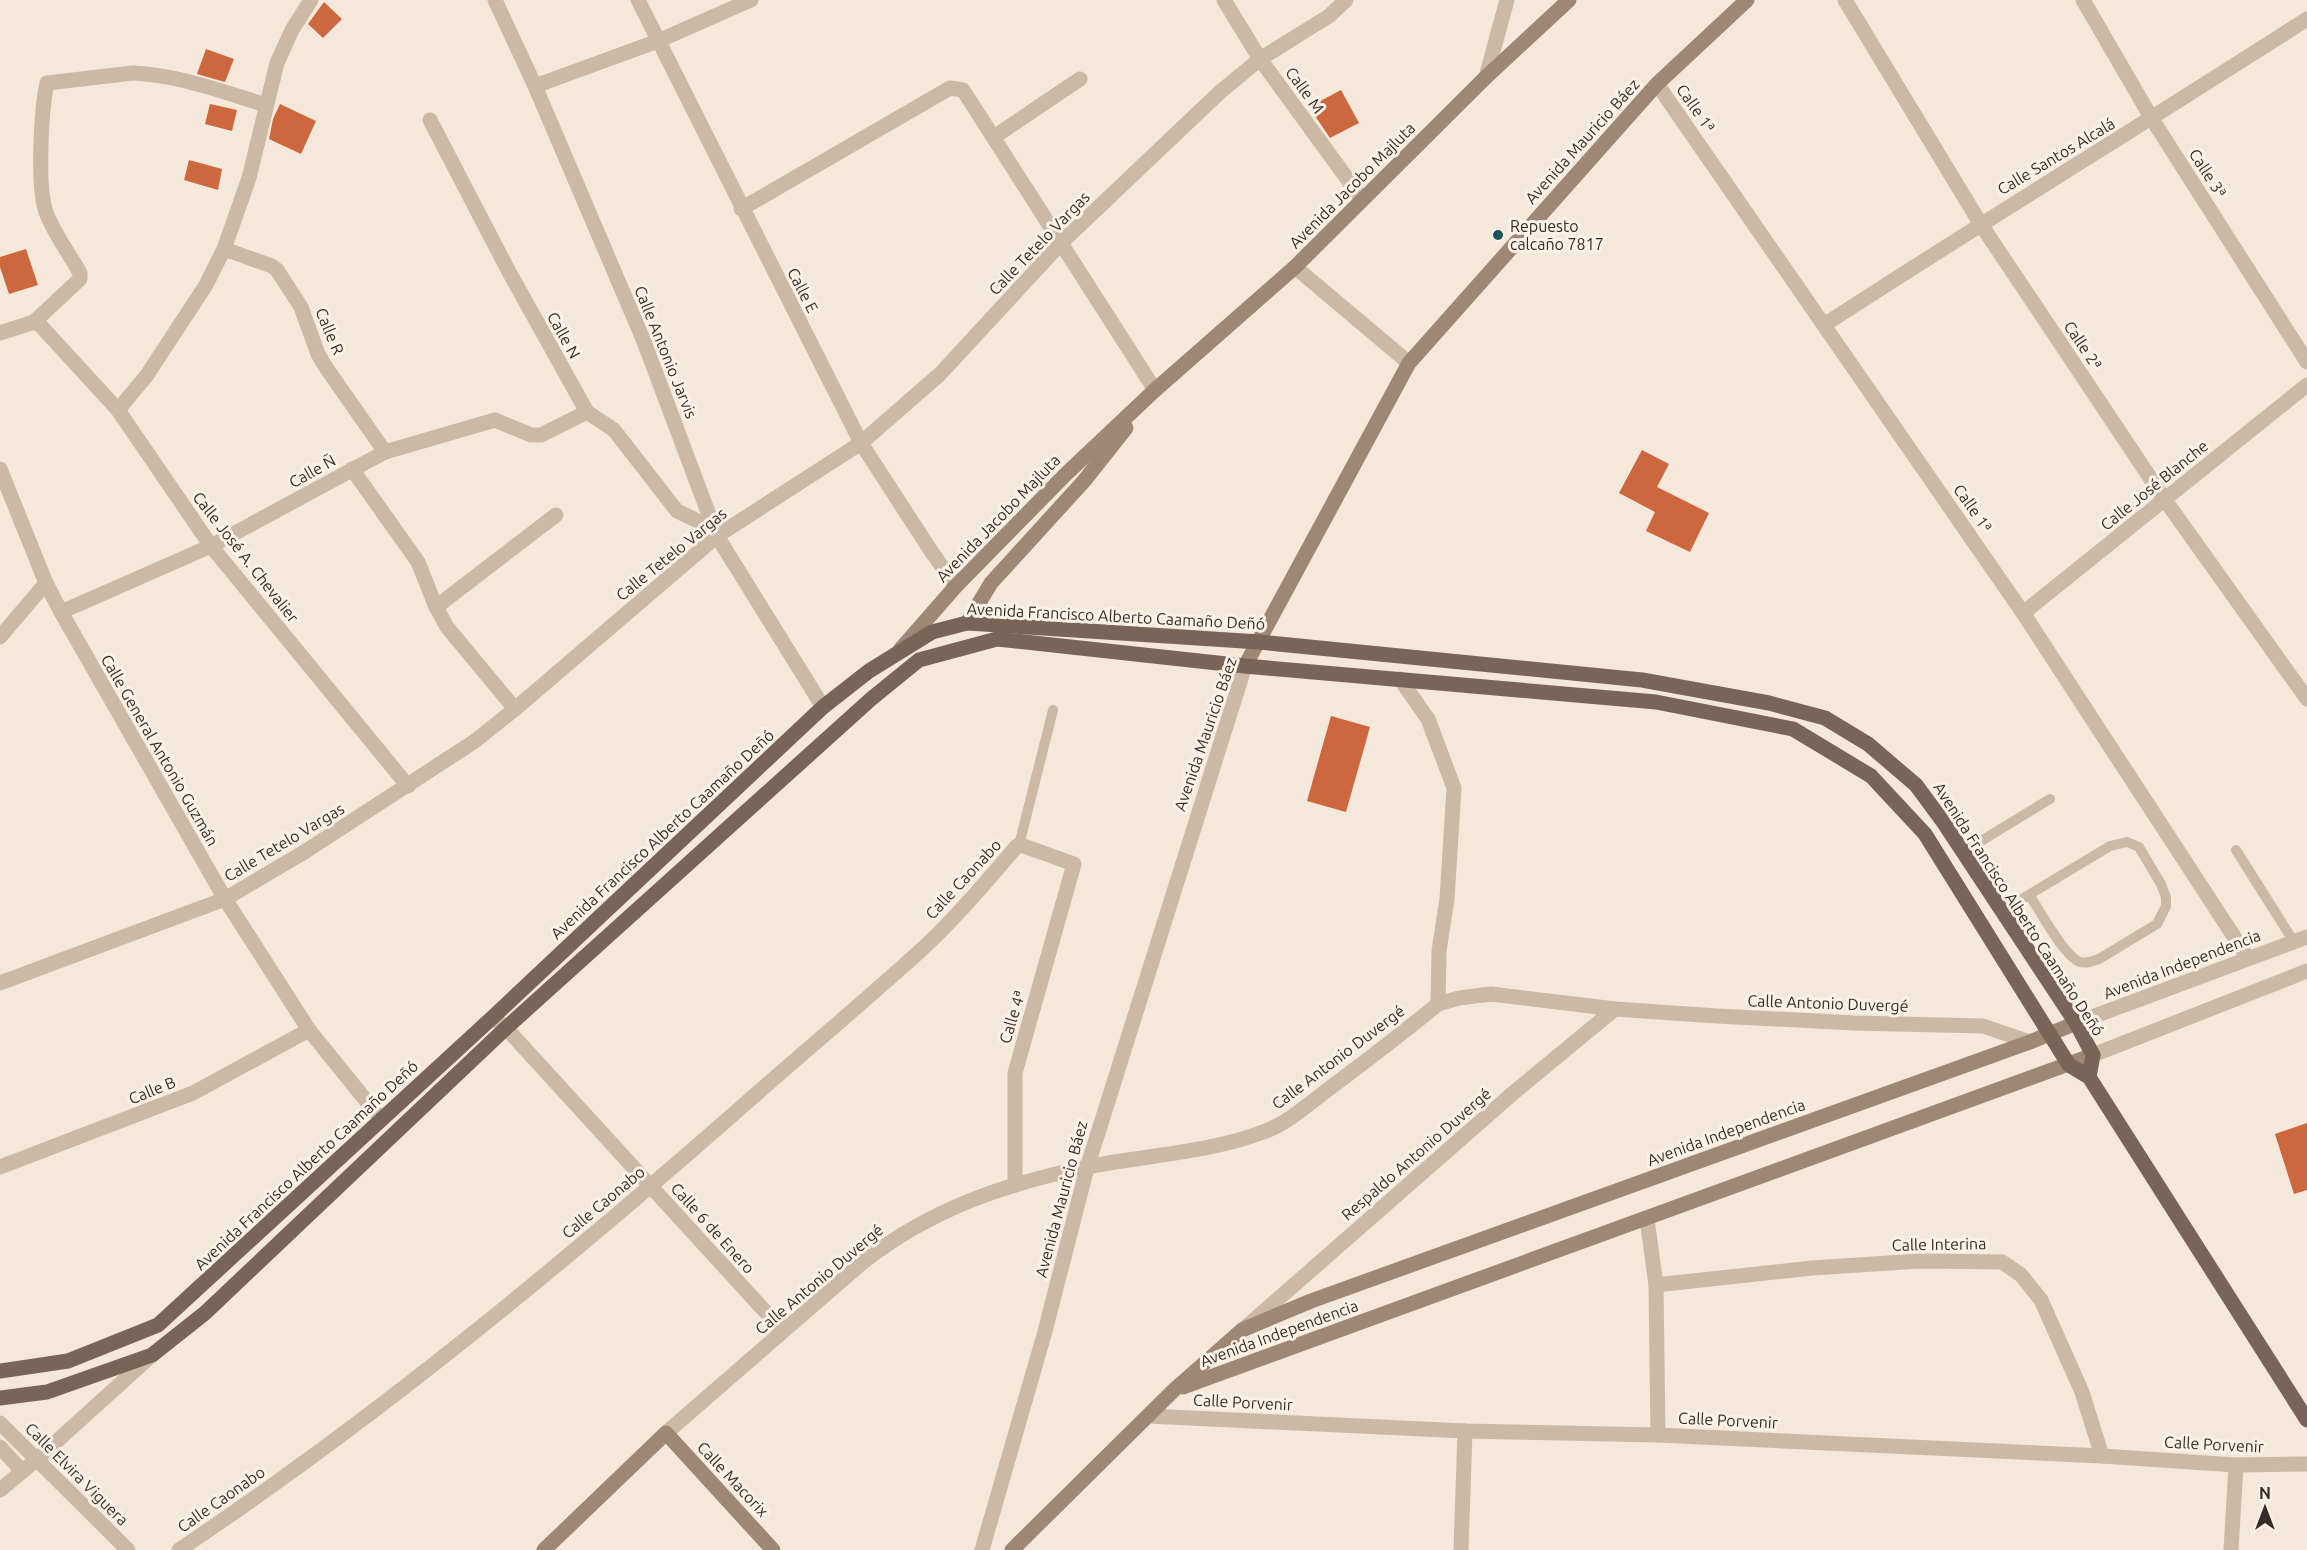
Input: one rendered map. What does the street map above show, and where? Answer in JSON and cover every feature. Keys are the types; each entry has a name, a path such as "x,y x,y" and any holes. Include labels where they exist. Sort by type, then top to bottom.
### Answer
{"main road":[{"name":"Avenida Jacobo Majluta","path":"898,652 956,586 1066,474 1155,390 1295,267 1486,77 1569,0"},
{"name":"Avenida Mauricio Báez","path":"1245,666 1409,363 1658,84 1747,0"},
{"name":"Avenida Jacobo Majluta","path":"967,622 991,583 1084,482 1155,390"},
{"name":"Avenida Francisco Alberto Caamaño Deñó","path":"0,1371 68,1361 158,1326 493,1017 823,707 869,671 898,652 932,632 967,622 1258,642 1642,681 1769,703 1825,718 1868,744 1916,785 2076,1023 2093,1055 2089,1077"},
{"name":"Avenida Francisco Alberto Caamaño Deñó","path":"0,1398 47,1392 152,1355 205,1313 506,1028 871,699 920,660 997,639 1245,666 1656,702 1793,729 1871,776 1925,834 2068,1065"},
{"name":"Avenida Independencia","path":"1012,1550 1174,1390 1242,1330 1311,1301 2030,1042 2076,1023"},
{"name":"Avenida Independencia","path":"1174,1390 2093,1055"},
{"path":"2068,1065 2089,1077 2307,1420"},
{"name":"Calle Macorix","path":"666,1433 770,1549"},
{"name":"Calle Antonio Duvergé","path":"544,1550 666,1433"}],"street":[{"path":"118,410 147,375 206,285 224,249 249,178 272,78 283,47 311,0"},
{"name":"Calle Antonio Jarvis","path":"495,0 535,86 643,339 715,530 823,707"},
{"name":"Calle E","path":"638,0 741,209 861,443 956,586"},
{"path":"535,86 658,41 751,0"},
{"name":"Calle M","path":"1224,0 1260,59 1362,199"},
{"name":"Calle Tetelo Vargas","path":"0,983 225,899 306,851 476,741 515,710 715,530 861,443 940,374 1062,242 1220,92 1260,59 1329,16 1346,0"},
{"path":"1486,77 1507,0"},
{"name":"Calle 2ª","path":"1845,0 1980,223 2165,500 2307,699"},
{"name":"Calle 3ª","path":"2083,0 2152,119 2307,362"},
{"name":"Calle Santos Alcalá","path":"1824,325 1980,223 2152,119 2307,19"},
{"path":"0,333 34,322 81,279 50,222 43,201 42,141 47,83 123,74 148,74 186,81 266,105"},
{"path":"994,136 1080,79"},
{"name":"Calle 1ª","path":"1658,84 2024,613 2248,958"},
{"path":"741,209 950,88 963,90 1155,390"},
{"name":"Calle N","path":"430,120 508,270 587,412 614,430 677,511 715,530"},
{"name":"Calle R","path":"224,249 272,266 277,270 301,307 318,354 325,366 385,452"},
{"path":"1295,267 1409,363"},
{"name":"Calle José A. Chevalier","path":"34,322 40,325 118,410 210,546 408,786"},
{"name":"Calle José Blanche","path":"2024,613 2307,385"},
{"name":"Calle Ñ","path":"61,612 210,546 385,452 495,420 531,435 541,435 587,412"},
{"name":"Calle General Antonio Guzmán","path":"0,469 46,583 61,612 225,899 309,1030 381,1119"},
{"path":"352,469 418,562 436,607 447,627 515,710"},
{"path":"436,607 556,515"},
{"path":"0,638 46,583"},
{"name":"Avenida Mauricio Báez","path":"982,1550 1044,1335 1087,1167 1184,853 1245,666"},
{"path":"1400,679 1428,719 1454,788 1448,899 1438,951 1438,1004"},
{"name":"Calle 4ª","path":"1015,1185 1015,1073 1073,864 1019,845"},
{"name":"Calle Caonabo","path":"179,1550 321,1450 479,1329 651,1186 921,950 968,903 1019,845"},
{"name":"Avenida Independencia","path":"2076,1023 2300,939"},
{"name":"Avenida Independencia","path":"2093,1055 2307,971"},
{"name":"Calle Antonio Duvergé","path":"666,1433 889,1242 947,1209 1015,1185 1087,1167 1220,1145 1267,1130 1302,1109 1438,1004 1459,998 1491,994 1615,1008 1855,1023 1983,1026 2030,1042"},
{"name":"Respaldo Antonio Duvergé","path":"1242,1330 1512,1094 1615,1008"},
{"name":"Calle 6 de Enero","path":"493,1017 506,1028 783,1331"},
{"name":"Calle B","path":"0,1167 39,1154 193,1093 309,1030"},
{"path":"1647,1219 1656,1285 1658,1435"},
{"name":"Calle Interina","path":"1656,1285 1812,1268 1919,1261 2002,1262 2021,1275 2041,1300 2082,1392 2102,1456"},
{"path":"0,1490 152,1355"},
{"name":"Calle Porvenir","path":"1148,1416 1465,1431 1658,1435 2102,1456 2236,1465 2307,1464"},
{"name":"Calle Elvira Viguera","path":"0,1423 128,1550"},
{"path":"1461,1550 1465,1431"},
{"path":"0,1447 22,1471"},
{"path":"2231,1550 2236,1465"}],"lane":[{"path":"1019,845 1053,710"},
{"path":"1963,852 2050,799"},
{"path":"2002,911 2110,846 2127,842 2139,848 2156,875 2166,897 2166,906 2157,924 2099,959 2081,962 2070,955 2030,896"},
{"path":"2236,850 2300,939"}],"building":[{"path":"324,2 342,19 323,38 308,24"},
{"path":"206,49 234,59 225,82 197,74"},
{"path":"1341,90 1359,123 1330,138 1309,107"},
{"path":"210,104 237,110 232,131 205,124"},
{"path":"280,104 316,121 301,154 269,139 273,119"},
{"path":"189,160 222,169 218,190 184,180"},
{"path":"26,249 38,285 9,294 0,267 0,257"},
{"path":"1642,450 1669,464 1657,487 1709,513 1690,552 1646,531 1655,512 1619,493"},
{"path":"1331,716 1370,727 1346,812 1307,801"},
{"path":"2307,1123 2307,1190 2294,1194 2275,1134"}],"place":[{"name":"Repuesto calcaño 7817","path":"1498,235"}]}
